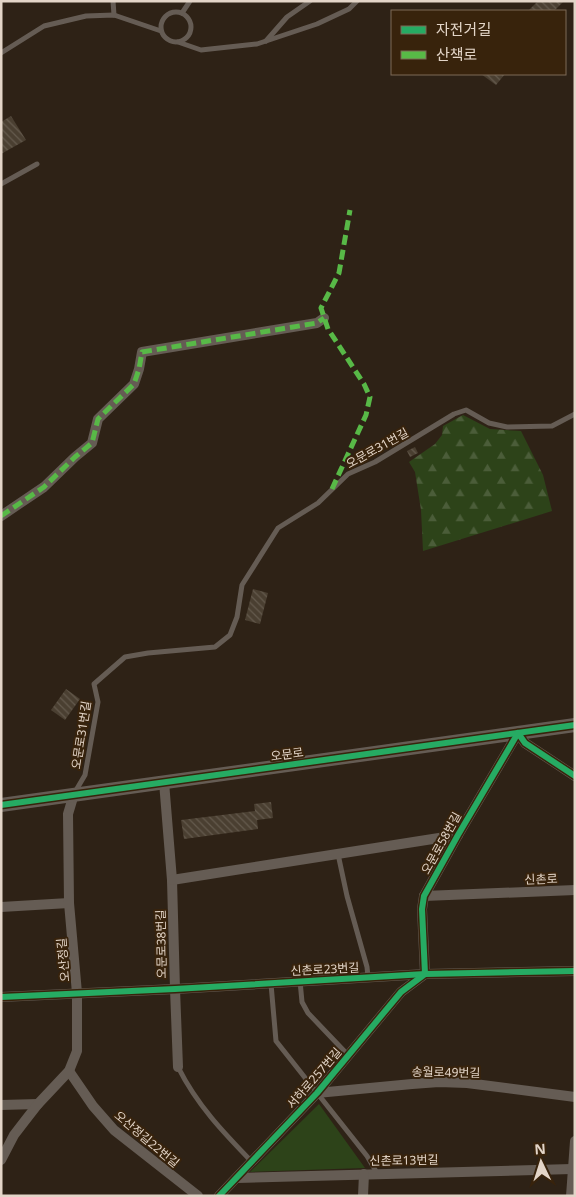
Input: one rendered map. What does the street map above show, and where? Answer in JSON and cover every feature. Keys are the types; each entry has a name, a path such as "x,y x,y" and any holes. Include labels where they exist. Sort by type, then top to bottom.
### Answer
{"street":[{"path":"1,516 44,487 92,443 98,420 134,384 142,352 317,323 324,318"},
{"name":"오문로","path":"1,805 575,725"},
{"path":"518,733 525,743 575,776"},
{"name":"오문로58번길","path":"425,974 422,909 424,896 518,733"},
{"name":"오문로38번길","path":"164,782 172,880 178,1067"},
{"name":"오산정길","path":"1,1160 14,1135 38,1104 69,1071 78,1051 77,993 69,903 68,814 74,794"},
{"name":"오문로58번길","path":"338,853 458,835"},
{"path":"172,880 338,853"},
{"name":"신촌로","path":"424,896 575,890"},
{"path":"1,907 69,903"},
{"name":"신촌로23번길","path":"1,997 425,974 575,971"},
{"name":"서하로257번길","path":"219,1196 317,1093 402,992 425,974"},
{"name":"오산정길22번길","path":"69,1071 93,1106 114,1130 198,1196"},
{"name":"송월로49번길","path":"317,1093 439,1082 467,1083 575,1098"},
{"path":"1,1105 38,1104"},
{"path":"571,1196 575,1141"},
{"name":"신촌로13번길","path":"237,1178 377,1173 572,1170"},
{"path":"363,1196 364,1174"}],"lane":[{"path":"113,1 114,15"},
{"path":"182,12 190,1"},
{"path":"266,41 286,17 310,1"},
{"path":"178,42 187,37 191,28 190,19 182,12 173,11 164,16 160,26 164,36 172,42 178,42 201,50 257,44 317,24 349,9 357,1"},
{"path":"1,53 44,26 86,16 114,15 161,31"},
{"path":"1,184 36,164"},
{"name":"오문로31번길","path":"74,794 85,775 98,702 94,684 125,657 148,653 215,648 230,635 237,617 242,585 278,528 318,503 348,474 375,462 454,414 466,410 490,423 507,427 552,426 575,414"},
{"path":"338,853 368,977"},
{"path":"300,981 302,1002 308,1013 348,1055"},
{"path":"271,983 276,1041 367,1156 377,1173"},
{"path":"178,1067 187,1085 207,1114 252,1162"}],"green space":[{"path":"463,415 490,429 521,431 543,475 552,511 423,551 421,510 415,472 409,462 435,444 442,435 443,426"},
{"path":"319,1104 365,1168 250,1172"}],"building":[{"path":"538,1 564,1 555,10 529,10"},
{"path":"482,75 504,75 496,85"},
{"path":"11,116 26,140 1,154 1,122"},
{"path":"415,447 418,453 410,457 407,451"},
{"path":"253,589 268,593 260,624 245,620"},
{"path":"66,689 80,699 65,720 51,710"},
{"path":"271,802 273,818 257,820 258,829 184,839 181,820 255,811 254,804"}],"marked path":[{"path":"332,489 366,415 370,397 364,384 328,329 321,308 339,273 350,210"},
{"path":"1,516 44,487 92,443 98,419 134,384 142,352 317,323 324,318"}],"cycle path":[{"path":"1,805 575,725"},
{"path":"219,1196 317,1093 401,992 425,974 422,909 424,896 518,733 525,743 575,776"},
{"path":"1,997 425,974 575,971"}]}
